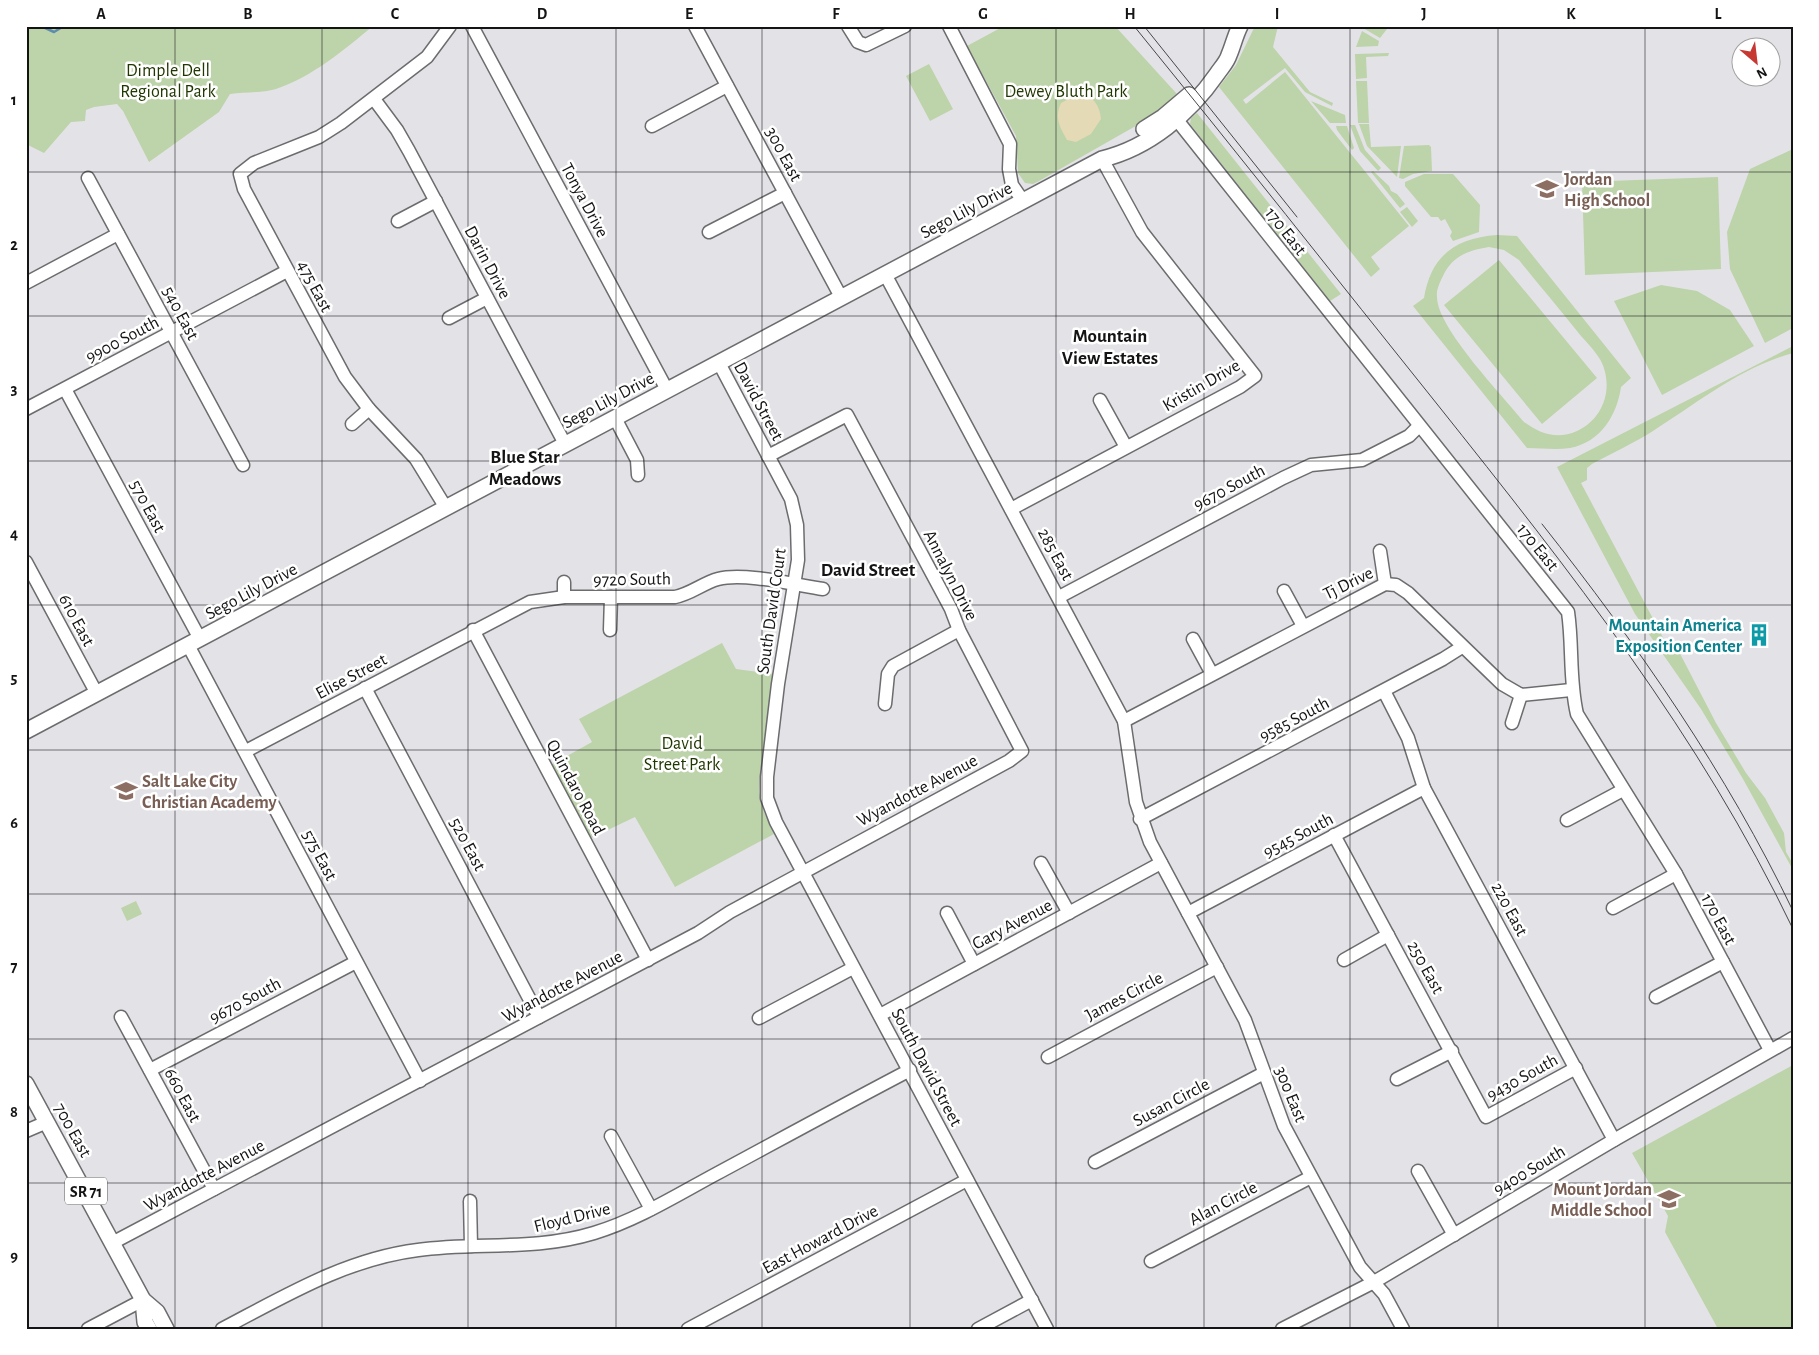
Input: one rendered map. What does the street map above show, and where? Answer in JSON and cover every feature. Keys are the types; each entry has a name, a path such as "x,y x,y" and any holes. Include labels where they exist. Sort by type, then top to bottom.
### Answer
{"main road":[{"name":"Sego Lily Drive","path":"1102,158 1118,155 1177,120 1207,89 1230,55 1232,42 1240,26"},
{"name":"Sego Lily Drive","path":"26,732 1102,158 1114,147 1154,124 1180,104 1200,82 1221,51 1232,42"},
{"name":"700 East","path":"26,1084 144,1300 157,1312 166,1329"},
{"name":"700 East","path":"144,1300 145,1322 149,1329"}],"street":[{"path":"374,99 427,57 450,26"},
{"name":"Tonya Drive","path":"472,26 667,390"},
{"name":"300 East","path":"696,26 841,298"},
{"path":"848,26 858,42 866,45 905,26"},
{"path":"949,26 1010,144 1009,169 1012,184 1023,201"},
{"path":"652,126 728,86"},
{"name":"475 East","path":"374,99 330,130 254,163 240,174 244,189 334,360 369,409 416,459 446,508"},
{"name":"Darin Drive","path":"374,99 397,130 566,444"},
{"name":"170 East","path":"1177,120 1568,612 1571,638 1571,690 1577,714 1676,874 1770,1050"},
{"name":"Kristin Drive","path":"1011,509 1240,387 1255,376 1142,232 1102,158"},
{"name":"540 East","path":"88,178 243,465"},
{"path":"709,232 785,193"},
{"path":"398,221 436,201"},
{"path":"26,283 118,234"},
{"name":"9900 South","path":"26,409 287,271"},
{"name":"285 East","path":"885,274 1124,721 1140,819 1161,864"},
{"path":"449,318 487,298"},
{"name":"David Street","path":"718,363 768,456"},
{"name":"570 East","path":"65,389 194,642"},
{"path":"1100,400 1126,447"},
{"path":"352,424 369,409"},
{"name":"Annalyn Drive","path":"768,456 847,415 952,610 960,630 1022,751"},
{"path":"615,418 637,460 638,475"},
{"name":"9670 South","path":"1059,597 1311,465 1362,460 1409,436 1419,426"},
{"name":"South David Court","path":"768,456 791,500 798,542 794,585 767,777 767,798 776,822"},
{"path":"1380,551 1385,584"},
{"name":"610 East","path":"26,562 97,694"},
{"name":"9720 South","path":"473,630 530,602 564,597 685,595 718,579 734,577 823,590"},
{"path":"564,582 564,597"},
{"name":"Tj Drive","path":"1124,721 1385,584 1396,584 1408,593 1502,684 1521,695"},
{"path":"1284,591 1303,626"},
{"path":"610,630 611,597"},
{"name":"Elise Street","path":"246,751 473,630"},
{"name":"Quindaro Road","path":"473,630 648,960"},
{"path":"885,704 888,674 893,666 960,630"},
{"path":"1193,639 1212,674"},
{"name":"575 East","path":"194,642 246,751 420,1081"},
{"name":"9585 South","path":"1140,819 1384,691 1462,647"},
{"name":"520 East","path":"365,688 540,1017"},
{"path":"1512,723 1521,695 1571,690"},
{"name":"220 East","path":"1384,691 1408,738 1424,788 1614,1140"},
{"name":"Wyandotte Avenue","path":"114,1242 648,960 803,872 1009,761 1022,751"},
{"name":"9545 South","path":"1188,913 1424,788"},
{"path":"1567,820 1624,790"},
{"name":"South David Street","path":"776,822 1047,1329"},
{"name":"250 East","path":"1334,835 1486,1117"},
{"path":"1041,863 1068,913"},
{"name":"300 East","path":"1161,864 1245,1020 1284,1126 1360,1267 1384,1294 1403,1329"},
{"name":"Gary Avenue","path":"880,1015 1161,864"},
{"path":"1613,908 1676,874"},
{"path":"947,913 974,964"},
{"path":"1344,960 1388,935"},
{"name":"9670 South","path":"150,1070 356,962"},
{"path":"1656,997 1722,962"},
{"name":"James Circle","path":"1048,1057 1217,967"},
{"path":"758,1018 853,968"},
{"name":"660 East","path":"121,1017 214,1189"},
{"name":"9400 South","path":"1282,1329 1374,1282 1614,1140 1793,1038"},
{"path":"1397,1079 1452,1051"},
{"name":"9430 South","path":"1486,1117 1576,1068"},
{"name":"Floyd Drive","path":"222,1329 325,1276 368,1261 418,1250 471,1246 509,1247 565,1240 594,1233 651,1209 910,1070"},
{"name":"Susan Circle","path":"1095,1162 1264,1073"},
{"path":"26,1131 47,1122"},
{"path":"611,1136 651,1209"},
{"path":"1418,1171 1454,1235"},
{"name":"Alan Circle","path":"1151,1261 1311,1177"},
{"name":"East Howard Drive","path":"688,1329 713,1323 967,1180"},
{"path":"470,1201 471,1246"},
{"path":"94,1323 144,1300"},
{"path":"978,1329 1032,1300"}],"green space":[{"name":"Dimple Dell Regional Park","path":"26,26 373,26 327,62 289,84 271,90 230,94 219,112 149,162 123,111 117,104 86,110 85,121 71,122 44,153 28,145 26,147"},
{"name":"Dewey Bluth Park","path":"1004,26 1115,26 1177,94 1155,115 1039,181 1033,184 1025,183 1018,173 1016,136 967,46"},
{"path":"1255,26 1278,26 1273,47 1310,92 1333,103 1332,106 1305,92 1285,68 1243,100 1246,104 1285,72 1409,226 1371,257 1380,269 1371,277 1219,87 1236,65"},
{"path":"1364,26 1386,26 1387,29 1380,38 1363,28"},
{"path":"1362,31 1379,41 1378,46 1356,47"},
{"path":"1389,53 1388,56 1366,57 1367,78 1356,79 1355,54"},
{"path":"929,64 953,109 930,121 906,76"},
{"path":"1356,81 1367,81 1369,123 1358,123"},
{"path":"1311,101 1345,115 1346,123 1330,123"},
{"path":"1197,113 1341,294 1330,301 1190,124 1191,118"},
{"path":"1359,124 1369,124 1371,147 1401,146 1397,177 1367,146"},
{"path":"1350,125 1355,125 1365,150 1381,168 1378,171 1360,151"},
{"path":"1336,126 1347,126 1354,148 1352,150 1337,130"},
{"path":"1429,145 1431,147 1432,171 1413,174 1403,179 1399,178 1404,146"},
{"path":"1793,149 1793,328 1765,343 1730,269 1727,232 1750,169"},
{"path":"1373,171 1405,204 1400,208 1371,172"},
{"path":"1424,174 1453,174 1480,205 1479,232 1453,241 1450,236 1452,232 1445,219 1441,221 1438,217 1431,217 1405,186 1405,182"},
{"path":"1718,177 1721,269 1585,275 1582,182"},
{"path":"1407,207 1418,221 1412,227 1400,212"},
{"path":"1497,235 1517,236 1631,378 1621,387 1616,408 1606,426 1581,445 1565,449 1527,448 1413,306 1424,298 1427,283 1439,260 1458,245 1482,237","holes":["1489,247 1504,250 1519,260 1593,349 1605,371 1606,391 1600,410 1586,426 1570,434 1549,434 1537,430 1524,422 1459,343 1440,310 1437,297 1438,289 1451,263 1462,255 1475,250"]},
{"path":"1499,260 1597,378 1542,424 1444,305"},
{"path":"1661,285 1697,291 1730,310 1754,346 1662,395 1614,301"},
{"path":"1793,346 1793,353 1774,359 1737,376 1646,435 1592,464 1587,468 1587,480 1581,483 1668,647 1675,644 1716,723 1746,773 1765,798 1784,833 1786,852 1793,864 1793,870 1743,779 1701,709 1635,614 1557,467"},
{"name":"David Street Park","path":"722,643 736,669 774,674 759,792 764,812 774,834 675,887 635,817 591,838 551,765 592,742 579,719"},
{"path":"136,901 142,914 127,921 121,908"},
{"path":"1793,1065 1793,1329 1718,1329 1665,1232 1668,1216 1632,1153"}],"sand":[{"path":"1078,94 1083,94 1094,101 1099,109 1101,119 1091,134 1076,142 1067,140 1060,127 1058,113 1061,103"}],"waterway":[{"path":"41,26 54,32 64,26"}],"tram line":[{"path":"1134,26 1487,467 1584,592 1675,722 1717,789 1793,929"},
{"path":"1144,26 1297,217"},
{"path":"1542,524 1646,663 1710,760 1739,809 1793,911"}],"place":[{"name":"Jordan High School","path":"1547,189"},
{"name":"Mountain America Exposition Center","path":"1759,635"},
{"name":"Salt Lake City Christian Academy","path":"126,791"},
{"name":"Mount Jordan Middle School","path":"1669,1199"}],"district":[{"name":"Mountain View Estates","path":"1110,346"},
{"name":"Blue Star Meadows","path":"525,467"},
{"name":"David Street","path":"868,569"}]}
